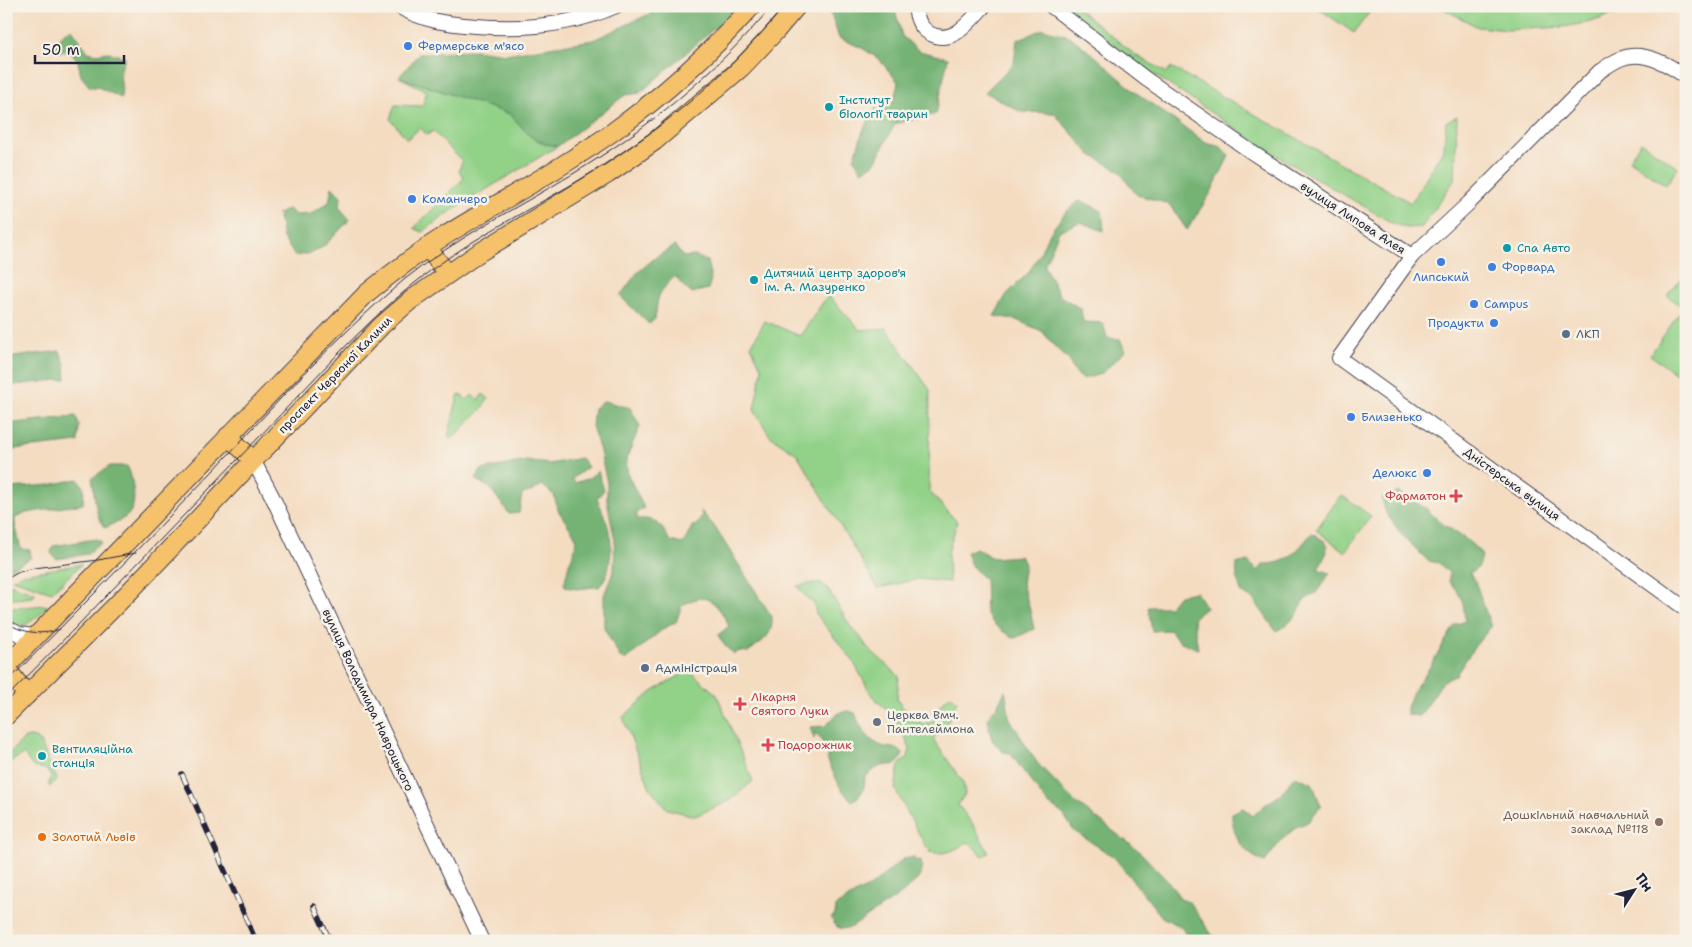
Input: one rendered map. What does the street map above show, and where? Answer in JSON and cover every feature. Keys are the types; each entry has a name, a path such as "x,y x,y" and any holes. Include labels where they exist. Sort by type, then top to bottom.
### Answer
{"main road":[{"path":"27,695 6,667 367,293 427,247 564,164 615,130 710,51 752,6"},
{"name":"проспект Червоної Калини","path":"6,716 129,592 382,325 411,300 491,244 608,174 655,141 741,68 797,6"},
{"path":"427,247 447,274"},
{"path":"228,436 253,460"}],"street":[{"path":"398,6 410,14 429,20 499,28 552,25 592,16 616,6"},
{"path":"916,6 916,16 925,30 941,37 952,36 958,32 984,6"},
{"name":"вулиця Липова Алея","path":"1051,6 1146,79 1253,153 1412,256 1469,203 1600,71 1619,59 1628,56 1638,56 1650,58 1664,64 1686,77"},
{"name":"Дністерська вулиця","path":"1412,256 1339,358 1686,609"},
{"name":"вулиця Володимира Навроцького","path":"253,460 276,504 482,941"},
{"path":"6,627 19,634 34,636"}],"green space":[{"path":"667,6 740,6 640,93 625,95 558,146 545,144 530,136 510,114 399,77 419,54 475,50 506,54 593,40"},
{"path":"828,6 894,6 902,36 919,51 948,58 936,114 895,124 874,164 862,171 854,159 863,131 875,109 894,102 898,82 879,59 862,48 839,38"},
{"path":"1064,6 1075,6 1134,54 1167,73 1171,67 1411,203 1444,148 1446,122 1457,116 1455,179 1422,227 1408,228 1394,224 1269,151 1141,66"},
{"path":"1315,6 1374,6 1354,33"},
{"path":"1438,6 1636,6 1591,22 1563,27 1507,30 1478,27"},
{"path":"72,29 88,52 97,54 108,52 126,58 120,74 121,98 98,87 90,87 81,76 78,61 70,51 60,52 53,50 60,37"},
{"path":"1043,29 1069,36 1094,55 1135,92 1206,143 1221,147 1229,156 1210,194 1187,230 1169,204 1137,195 1118,170 1091,155 1054,113 1021,112 985,92 1014,63 1017,40"},
{"path":"399,77 510,114 530,136 545,144 558,146 454,209 422,232 414,228 464,178 459,171 462,161 433,131 427,135 420,128 407,139 390,119 395,105 422,106 427,91"},
{"path":"1641,142 1678,168 1666,185 1629,160"},
{"path":"332,187 341,196 340,208 350,220 319,249 312,253 295,256 283,238 278,214 288,209 296,215 311,214 329,202"},
{"path":"1080,200 1102,211 1104,231 1080,222 1059,231 1044,266 1060,296 1081,309 1083,322 1103,323 1107,338 1120,339 1125,351 1101,374 1082,379 1073,370 1069,360 1042,331 1014,319 994,316 1007,294 1029,272 1040,254 1047,237 1065,213"},
{"path":"675,246 683,257 695,256 707,261 711,279 708,289 692,293 675,276 661,291 655,319 649,324 620,296 637,273 656,257"},
{"path":"1686,274 1686,381 1650,355 1683,308 1667,295"},
{"path":"828,295 860,330 886,328 930,390 929,491 957,522 948,553 949,582 919,579 878,588 797,454 770,436 754,410 762,369 751,346 765,321 800,336"},
{"path":"60,351 65,364 66,379 6,386 6,358"},
{"path":"483,394 489,399 483,405 484,407 451,440 448,437 458,396 461,395 467,400 472,395 478,400"},
{"path":"604,401 630,408 640,426 626,459 628,475 644,508 637,512 637,519 658,523 670,541 683,544 693,525 696,526 702,515 701,511 714,526 772,617 769,634 748,652 740,651 734,654 725,646 718,635 729,626 715,604 701,598 682,605 676,622 663,629 627,659 621,659 604,628 604,595 614,570 615,541 607,500 607,483 592,426 594,408"},
{"path":"76,416 79,425 78,442 15,449 6,452 6,424"},
{"path":"581,458 588,467 572,479 575,483 589,478 598,471 604,490 597,498 609,530 611,556 607,572 599,587 573,589 564,585 575,549 576,537 558,510 554,495 542,485 533,491 522,494 519,513 509,514 490,488 476,480 481,470 526,461 549,464"},
{"path":"6,464 10,488 50,485 78,479 84,488 83,504 26,513 15,518 21,549 30,550 31,558 9,569 6,567"},
{"path":"110,466 127,466 134,497 133,505 128,514 105,528 97,511 92,478"},
{"path":"1398,492 1427,509 1440,522 1467,540 1480,552 1482,556 1479,567 1470,573 1475,581 1491,627 1475,646 1456,675 1443,681 1420,716 1407,715 1407,707 1414,689 1425,675 1455,625 1465,621 1465,615 1460,595 1449,582 1449,573 1439,563 1428,561 1402,535 1386,513 1382,498"},
{"path":"1341,495 1371,516 1345,552 1316,530"},
{"path":"1312,533 1326,542 1327,552 1318,569 1330,573 1316,593 1303,601 1298,613 1287,625 1276,631 1254,600 1241,592 1236,564 1248,561 1258,571 1264,564 1280,562 1292,555"},
{"path":"96,539 102,542 88,554 56,559 51,553 53,546"},
{"path":"976,548 993,558 1020,556 1025,564 1022,584 1034,629 1015,638 994,624 988,616 985,580 971,565 966,552"},
{"path":"82,564 52,592 12,579 23,574"},
{"path":"820,582 828,589 852,629 859,635 867,647 899,676 897,699 917,721 924,724 933,721 941,704 951,695 957,701 945,728 933,739 963,782 965,794 958,805 972,823 989,853 983,856 968,842 950,852 929,852 930,849 926,847 895,789 899,765 908,757 910,749 900,726 872,696 853,661 816,614 814,603 797,586"},
{"path":"7,583 35,593 33,597 6,600"},
{"path":"1196,592 1206,608 1193,618 1198,649 1179,641 1170,630 1152,631 1148,607 1169,607 1179,595"},
{"path":"48,606 23,625 13,625 6,618 6,609"},
{"path":"689,670 717,695 753,781 731,800 695,816 667,809 650,788 623,717 652,692"},
{"path":"1005,691 1009,717 1039,765 1075,802 1138,850 1174,888 1180,899 1189,902 1212,935 1219,941 1190,941 1182,928 1162,917 1114,857 1074,831 1063,814 1047,803 1010,753 1003,752 992,740 987,719"},
{"path":"849,711 855,713 862,729 874,742 885,747 897,749 903,754 896,764 879,767 865,777 862,792 859,797 852,801 841,789 827,759 829,751 815,732 814,739 810,727 825,726 840,712"},
{"path":"30,737 40,742 57,779 50,787 48,785 51,777 46,769 33,767 24,754 6,764 6,756 25,738"},
{"path":"1295,776 1312,783 1321,806 1308,822 1298,826 1283,838 1265,862 1257,859 1240,843 1234,829 1232,813 1243,808 1253,816 1280,795"},
{"path":"914,857 915,861 921,860 922,871 918,879 900,895 852,927 842,929 836,926 831,918 835,915 836,906 871,886 903,859"}],"tram line":[{"path":"6,683 161,526 306,372 379,301 424,264 445,250 599,158 653,119 704,77 772,6"},
{"path":"6,698 335,357 391,303 430,271 470,243 576,182 661,125 714,81 739,57 784,6"},
{"path":"6,582 10,577 19,572 34,568 136,553"},
{"path":"6,622 18,629 39,633 60,629"}],"railway":[{"path":"182,774 256,941"},
{"path":"314,906 330,941"}],"place":[{"name":"Фермерське м'ясо","path":"408,46"},
{"name":"Інститут біології тварин","path":"829,107"},
{"name":"Команчеро","path":"412,199"},
{"name":"Спа Авто","path":"1507,248"},
{"name":"Липський","path":"1441,262"},
{"name":"Форвард","path":"1492,267"},
{"name":"Дитячий центр здоров'я ім. А. Мазуренко","path":"754,280"},
{"name":"Campus","path":"1474,304"},
{"name":"Продукти","path":"1494,323"},
{"name":"ЛКП","path":"1566,334"},
{"name":"Близенько","path":"1351,417"},
{"name":"Делюкс","path":"1427,473"},
{"name":"Фарматон","path":"1456,496"},
{"name":"Адміністрація","path":"645,668"},
{"name":"Лікарня Святого Луки","path":"740,704"},
{"name":"Церква Вмч. Пантелеймона","path":"877,722"},
{"name":"Подорожник","path":"768,745"},
{"name":"Вентиляційна станція","path":"42,756"},
{"name":"Дошкільний навчальний заклад №118","path":"1659,822"},
{"name":"Золотий Львів","path":"42,837"}]}
